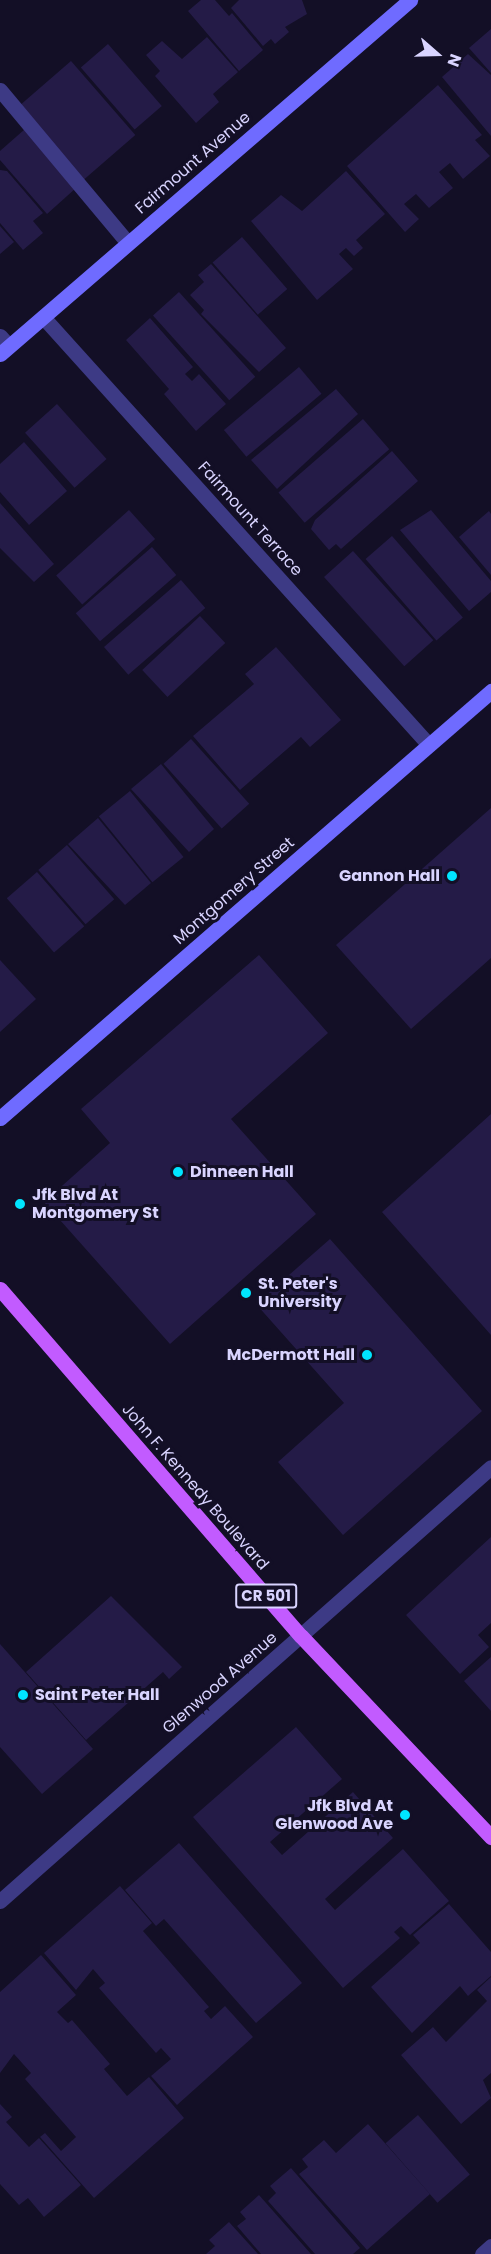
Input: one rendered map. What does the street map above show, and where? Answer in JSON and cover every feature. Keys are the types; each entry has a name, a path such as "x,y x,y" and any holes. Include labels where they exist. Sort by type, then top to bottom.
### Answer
{"main road":[{"name":"Fairmount Avenue","path":"3,346 43,317 410,0"},
{"name":"Montgomery Street","path":"0,1118 491,691"},
{"name":"John F. Kennedy Boulevard","path":"0,1289 301,1636 491,1837"}],"street":[{"path":"0,90 128,243"},
{"name":"Fairmount Terrace","path":"43,317 429,745"},
{"name":"Glenwood Avenue","path":"0,1901 491,1467"},
{"path":"482,2254 491,2246"}],"building":[{"path":"201,0 215,0 229,16 232,13 263,50 239,71 188,11"},
{"path":"239,0 302,0 307,14 285,27 289,32 275,44 271,39 263,46 231,8"},
{"path":"491,29 491,73 469,48"},
{"path":"207,37 238,72 213,94 219,102 196,123 155,76 160,71 146,55 162,41 182,59"},
{"path":"108,44 162,106 135,130 81,68"},
{"path":"468,54 491,75 491,136 442,77"},
{"path":"71,61 135,135 84,180 20,106"},
{"path":"438,85 482,135 475,140 490,156 463,179 450,163 439,172 453,188 429,208 416,194 404,204 419,219 405,232 347,166"},
{"path":"25,129 76,188 47,214 0,160 0,151"},
{"path":"0,170 7,171 43,213 33,221 43,233 23,250 0,223"},
{"path":"346,171 385,214 356,240 363,248 354,256 346,248 339,254 353,269 317,300 251,221 281,195 302,211"},
{"path":"0,226 14,242 0,254"},
{"path":"242,237 287,289 258,315 213,263"},
{"path":"211,264 286,348 259,372 201,314 204,310 190,295 204,282 198,275"},
{"path":"179,292 255,377 229,400 153,315"},
{"path":"150,318 193,367 185,374 192,381 199,374 226,404 196,431 164,394 169,389 126,340"},
{"path":"299,367 321,394 246,457 224,430"},
{"path":"336,389 358,414 277,489 251,460"},
{"path":"57,404 107,459 75,488 25,433"},
{"path":"363,419 389,449 305,523 278,492"},
{"path":"24,442 67,491 29,525 0,492 0,464"},
{"path":"392,451 418,481 341,549 336,544 329,550 311,529 315,520"},
{"path":"0,503 54,564 34,582 0,548"},
{"path":"129,510 155,539 82,605 56,576"},
{"path":"431,510 491,581 491,592 469,611 400,530"},
{"path":"489,511 491,514 491,575 459,537"},
{"path":"392,536 463,618 436,640 366,559"},
{"path":"152,547 176,575 100,641 76,613"},
{"path":"353,551 433,640 404,666 324,577"},
{"path":"181,580 205,608 128,675 104,647"},
{"path":"200,616 225,643 167,697 142,670"},
{"path":"276,647 341,720 310,747 301,737 240,790 193,736 254,684 245,674"},
{"path":"191,739 249,804 222,828 164,764"},
{"path":"161,764 214,829 189,852 131,789"},
{"path":"130,791 183,857 152,882 99,816"},
{"name":"Gannon Hall","path":"491,808 491,958 411,1029 336,945"},
{"path":"98,818 151,883 125,905 68,844"},
{"path":"67,845 114,899 86,924 38,870"},
{"path":"37,872 84,926 54,953 7,898"},
{"name":"Dinneen Hall","path":"259,955 328,1033 231,1119 316,1214 170,1344 44,1202 110,1143 81,1109"},
{"path":"0,960 36,999 0,1032"},
{"path":"491,1114 491,1335 382,1212"},
{"name":"McDermott Hall","path":"330,1239 482,1411 343,1535 278,1462 344,1403 256,1304"},
{"path":"491,1537 491,1623 478,1635 489,1647 460,1674 406,1615"},
{"path":"111,1596 182,1667 169,1679 163,1672 86,1740 26,1672"},
{"name":"Saint Peter Hall","path":"0,1644 93,1749 42,1794 0,1747"},
{"path":"491,1657 491,1711 464,1681"},
{"path":"296,1727 342,1779 270,1842 282,1855 353,1792 393,1838 325,1899 335,1910 403,1849 449,1901 410,1935 401,1926 394,1932 400,1938 343,1988 193,1817"},
{"path":"179,1843 302,1983 256,2023 164,1919 156,1926 125,1890"},
{"path":"120,1886 152,1923 143,1931 209,2007 204,2011 211,2019 225,2006 253,2037 177,2105 151,2076 171,2059 161,2048 156,2053 99,1988 105,1983 93,1969 76,1990 44,1953"},
{"path":"449,1904 491,1952 491,1976 468,1996 460,1986 412,2033 371,1987 420,1943 413,1935"},
{"path":"41,1955 76,1995 57,2012 68,2023 72,2020 110,2064 104,2069 127,2096 149,2077 184,2118 94,2198 40,2137 45,2133 61,2151 76,2137 25,2079 31,2073 14,2054 0,2073 0,1992"},
{"path":"491,1977 491,2073 483,2080 491,2098 461,2124 401,2055 433,2027 446,2042 487,2001 477,1990"},
{"path":"0,2104 12,2117 6,2122 29,2147 39,2138 81,2185 44,2217 28,2198 19,2205 0,2184"},
{"path":"418,2115 470,2175 437,2203 386,2143"},
{"path":"368,2124 430,2194 367,2250 299,2174 308,2167 302,2159 324,2140 336,2153"},
{"path":"291,2168 360,2248 353,2254 315,2254 268,2201 276,2193 270,2186"},
{"path":"259,2195 311,2254 261,2254 237,2226 246,2219 240,2212"},
{"path":"229,2222 258,2254 206,2254 215,2246 209,2240"}],"place":[{"name":"Gannon Hall","path":"452,876"},
{"name":"Dinneen Hall","path":"178,1172"},
{"name":"Jfk Blvd At Montgomery St","path":"20,1204"},
{"name":"St. Peter's University","path":"246,1293"},
{"name":"McDermott Hall","path":"367,1355"},
{"name":"Saint Peter Hall","path":"23,1695"},
{"name":"Jfk Blvd At Glenwood Ave","path":"405,1815"}]}
